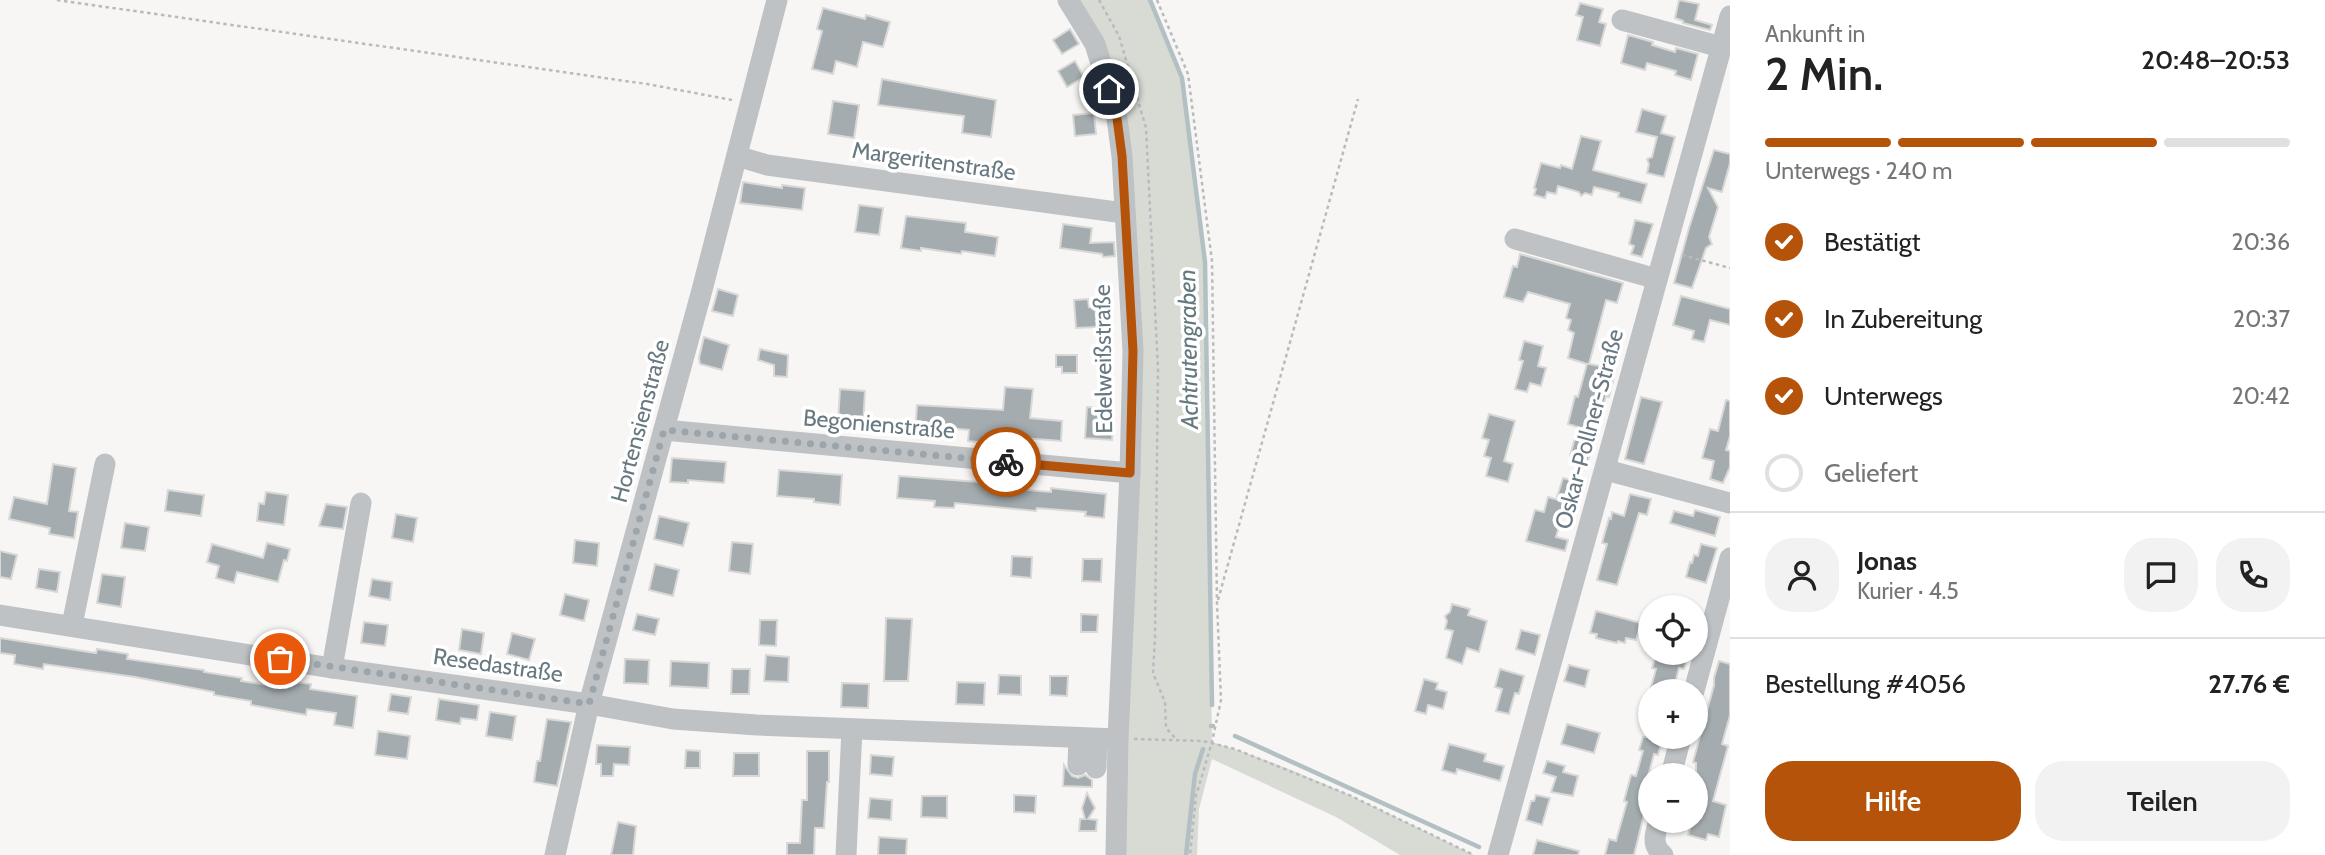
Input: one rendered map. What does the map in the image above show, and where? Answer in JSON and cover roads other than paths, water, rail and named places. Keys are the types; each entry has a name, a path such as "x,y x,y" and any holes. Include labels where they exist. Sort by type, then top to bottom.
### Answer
{"street":[{"name":"Hortensienstraße","path":"555,855 589,704 777,0"},
{"name":"Edelweißstraße","path":"1068,0 1095,44 1116,111 1122,156 1133,351 1130,473 1098,739 1116,855"},
{"name":"Oskar-Pollner-Straße","path":"1498,855 1730,18"},
{"path":"1622,19 1721,47"},
{"name":"Margeritenstraße","path":"737,156 767,165 1124,214"},
{"path":"1515,239 1657,279"},
{"name":"Begonienstraße","path":"664,430 1130,473"},
{"path":"72,625 105,464"},
{"path":"1606,470 1730,503"},
{"path":"332,668 361,503"},
{"path":"1697,679 1730,558"},
{"name":"Resedastraße","path":"0,615 673,719 852,729 956,724 1098,739"},
{"path":"846,855 852,729"},
{"path":"1087,767 1098,739"},
{"path":"1655,833 1656,849 1663,855"}],"waterway":[{"name":"Achtrutengraben","path":"1150,0 1182,78 1205,262 1212,705"},
{"path":"1235,736 1479,847"},
{"path":"1186,855 1195,774 1203,749"}]}
